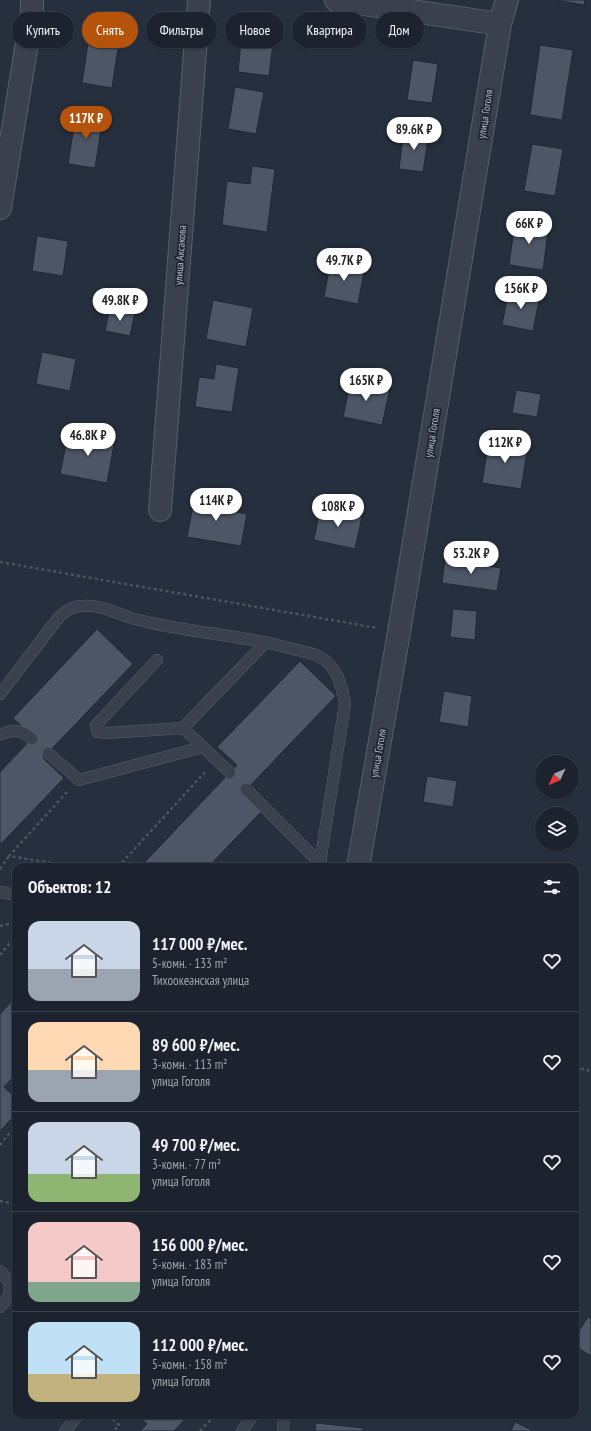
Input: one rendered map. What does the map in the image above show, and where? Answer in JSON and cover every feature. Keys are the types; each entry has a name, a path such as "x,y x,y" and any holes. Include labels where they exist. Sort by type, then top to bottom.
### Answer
{"street":[{"path":"0,208 32,0"},
{"name":"улица Аксакова","path":"160,510 199,0"},
{"path":"336,0 500,24"},
{"name":"улица Гоголя","path":"359,863 399,632 500,24 507,0"}],"lane":[{"path":"0,694 59,617 69,609 82,606 96,606 121,615 170,628 266,642 319,656 333,668 340,680 345,704 322,863"},
{"path":"157,660 98,723 96,726 97,730 101,733 107,733 183,728 266,642"},
{"path":"183,728 230,774"},
{"path":"0,735 11,730 18,730 28,735 32,739"},
{"path":"48,753 79,780 203,747"},
{"path":"246,789 320,863"},
{"path":"0,892 12,894"},
{"path":"0,1271 8,1279 10,1290 7,1300 0,1307"},
{"path":"65,1431 75,1419"},
{"path":"242,1431 251,1419"},
{"path":"283,1431 284,1419"}],"path":[{"path":"0,562 399,632"},
{"path":"122,863 216,760"},
{"path":"0,869 9,856 79,780"},
{"path":"9,856 52,863"},
{"path":"0,926 12,924"},
{"path":"0,955 12,944"},
{"path":"579,1068 591,1071"},
{"path":"0,1145 12,1130"},
{"path":"0,1201 12,1203"},
{"path":"112,1419 119,1425 114,1431"},
{"path":"200,1431 211,1419"}],"building":[{"path":"555,0 585,0 584,5"},
{"path":"540,45 573,50 562,120 530,115"},
{"path":"87,48 118,48 112,88 82,83"},
{"path":"240,48 272,48 269,76 238,72"},
{"path":"413,60 438,64 432,103 407,100"},
{"path":"235,87 264,92 256,134 228,129"},
{"path":"76,113 103,117 95,168 68,164"},
{"path":"404,129 429,133 423,172 399,169"},
{"path":"532,144 563,149 555,196 524,191"},
{"path":"252,166 275,169 267,232 222,225 227,181 250,184"},
{"path":"515,221 549,225 543,270 509,265"},
{"path":"37,236 68,241 63,276 32,271"},
{"path":"331,259 365,266 358,304 324,297"},
{"path":"509,289 540,295 533,331 502,325"},
{"path":"213,300 253,308 246,347 206,339"},
{"path":"110,307 135,312 130,336 105,331"},
{"path":"42,352 76,359 70,391 36,384"},
{"path":"216,364 239,368 232,412 195,407 199,377 214,379"},
{"path":"351,379 390,388 382,425 343,417"},
{"path":"516,390 541,394 537,417 512,413"},
{"path":"69,430 115,439 107,483 60,474"},
{"path":"489,440 528,446 521,489 482,483"},
{"path":"195,495 228,501 226,510 247,514 241,546 187,537"},
{"path":"320,508 362,517 355,549 314,540"},
{"path":"445,560 501,568 497,591 442,583"},
{"path":"453,609 477,611 475,640 450,637"},
{"path":"97,629 133,664 43,758 64,778 0,845 0,772 33,737 13,718"},
{"path":"300,661 336,696 243,793 262,811 212,863 144,863 237,765 217,747"},
{"path":"444,691 472,696 468,727 439,722"},
{"path":"427,776 457,781 453,807 423,802"},
{"path":"12,1001 12,1078 4,1087 12,1094 12,1118 0,1131 0,1014"},
{"path":"588,1317 591,1319 591,1356 579,1348 579,1331"},
{"path":"141,1419 185,1419 174,1431 140,1431 147,1424"},
{"path":"515,1422 534,1431 511,1431"},
{"path":"316,1423 363,1428 363,1431 315,1431"}]}
